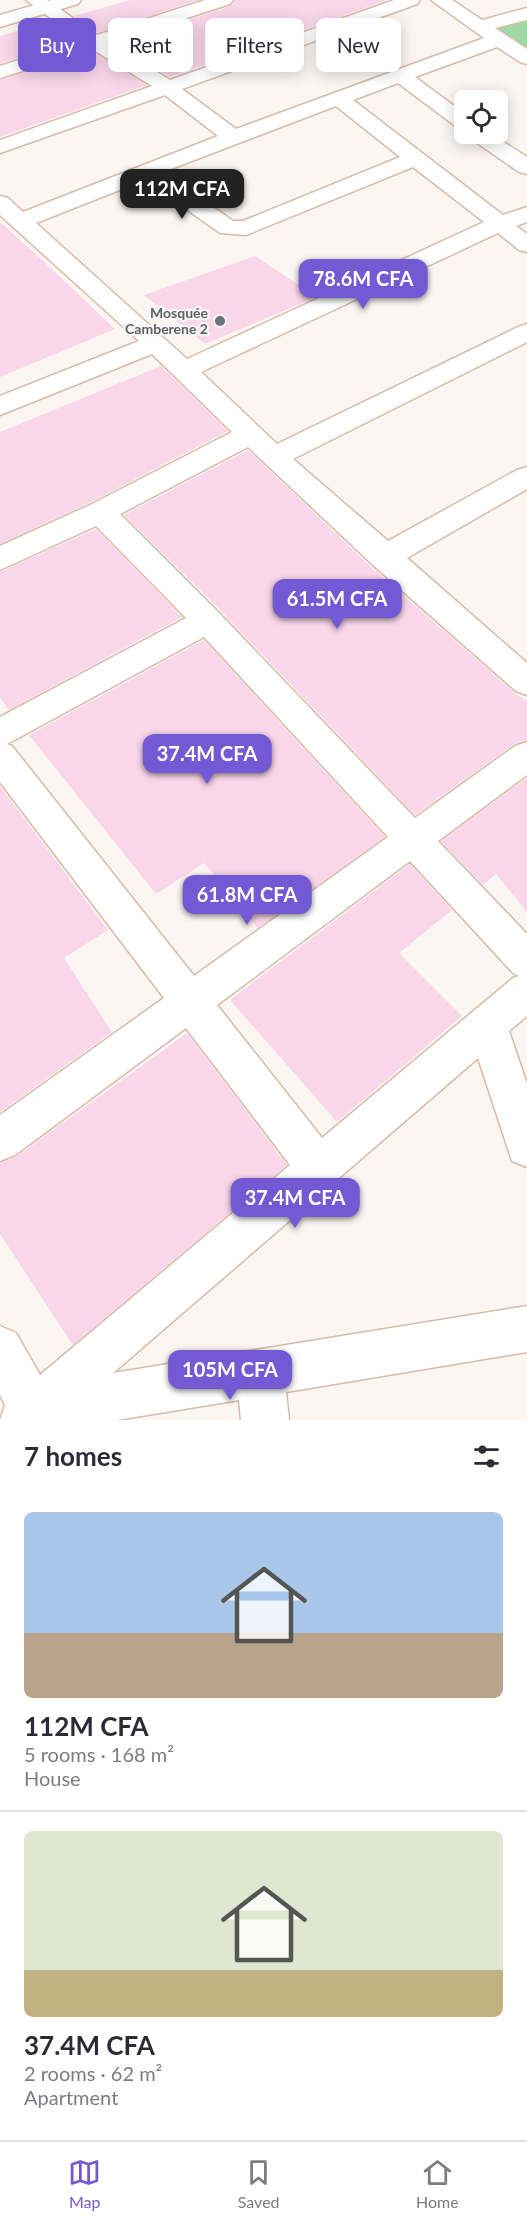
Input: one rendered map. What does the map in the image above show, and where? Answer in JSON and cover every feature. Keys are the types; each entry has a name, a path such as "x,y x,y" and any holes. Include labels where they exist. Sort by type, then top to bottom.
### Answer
{"street":[{"path":"0,21 39,4 72,0"},
{"path":"96,42 224,0"},
{"path":"0,147 411,0"},
{"path":"440,0 527,58"},
{"path":"39,4 60,18"},
{"path":"481,26 527,14"},
{"path":"10,212 147,171 500,39"},
{"path":"96,43 166,86 233,137"},
{"path":"0,72 18,66"},
{"path":"400,75 454,116"},
{"path":"339,98 527,246"},
{"path":"492,144 527,167"},
{"path":"147,171 228,228 235,230 246,228 417,158"},
{"path":"10,212 156,343 274,457 527,682"},
{"path":"184,370 499,224 527,214"},
{"path":"274,457 527,332"},
{"path":"0,406 156,343"},
{"path":"0,559 100,512 251,434"},
{"path":"384,557 527,477"},
{"path":"100,512 208,621 527,961"},
{"path":"0,733 208,621"},
{"path":"0,756 319,1168"},
{"path":"0,1140 527,756"},
{"path":"28,1415 527,991"},
{"path":"487,1025 527,1146"},
{"path":"28,1415 527,1329"},
{"path":"0,1349 28,1415"},
{"path":"260,1374 265,1420"}],"green space":[{"path":"527,18 527,52 491,29"}],"building":[{"path":"130,0 198,0 143,18 108,18 108,29 97,33 96,18 74,16"},
{"path":"235,0 385,0 337,18 316,18 316,25 304,30 304,18 205,18 205,65 193,69 193,18 231,6"},
{"path":"18,31 18,58 0,64 0,36"},
{"path":"96,53 108,61 108,72 126,72 147,85 0,137 0,80 25,72 96,72"},
{"path":"162,72 184,72 170,77"},
{"path":"0,222 42,260 115,329 0,377"},
{"name":"Mosquée Camberene 2","path":"255,256 317,297 205,344 144,295"},
{"path":"161,366 228,431 89,503 0,544 0,432"},
{"path":"248,450 371,567 527,701 527,740 514,744 415,815 221,611 124,515"},
{"path":"96,529 182,617 9,710 0,698 0,572"},
{"path":"204,640 385,837 258,928 204,863 156,894 29,735"},
{"path":"527,778 527,912 496,874 483,885 441,841"},
{"path":"0,786 108,930 64,958 112,1032 0,1112"},
{"path":"410,864 452,910 399,953 462,1016 337,1122 230,1000"},
{"path":"187,1033 287,1165 73,1345 0,1234 0,1163 16,1157"}],"place":[{"name":"Mosquée Camberene 2","path":"220,321"}]}
